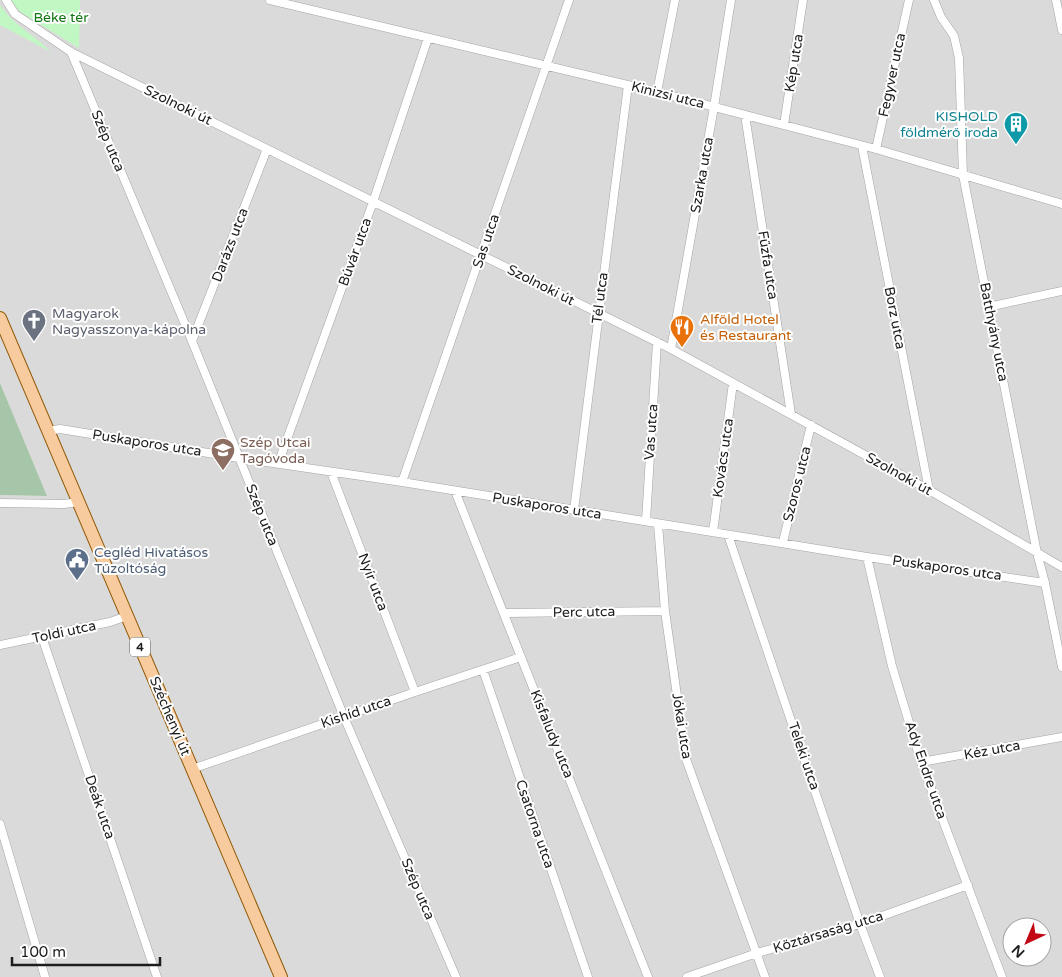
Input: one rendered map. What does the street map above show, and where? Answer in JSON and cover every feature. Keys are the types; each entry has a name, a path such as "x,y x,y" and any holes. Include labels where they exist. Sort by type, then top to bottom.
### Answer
{"main road":[{"name":"Széchenyi út","path":"0,318 281,977"}],"street":[{"name":"Szolnoki út","path":"6,0 14,14 71,52 672,349 929,490 1062,567"},
{"name":"Kinizsi utca","path":"270,0 546,64 657,92 876,149 1062,204"},
{"name":"Sas utca","path":"402,482 569,0"},
{"path":"657,92 675,0"},
{"name":"Szarka utca","path":"672,349 731,0"},
{"name":"Kép utca","path":"784,125 803,0"},
{"name":"Fegyver utca","path":"876,149 909,0"},
{"name":"Batthyány utca","path":"934,0 941,17 954,36 959,58 963,175 1037,554 1045,583 1062,667"},
{"path":"1056,0 1062,30"},
{"name":"Búvár utca","path":"278,464 373,202 428,38"},
{"name":"Szép utca","path":"71,52 192,341 344,717 456,977"},
{"name":"Tél utca","path":"574,510 628,86"},
{"name":"Fűzfa utca","path":"745,115 791,414"},
{"name":"Borz utca","path":"862,146 929,490"},
{"name":"Darázs utca","path":"192,341 267,149"},
{"path":"988,307 1062,291"},
{"name":"Vas utca","path":"646,521 657,342"},
{"name":"Kovács utca","path":"713,532 733,383"},
{"name":"Szoros utca","path":"782,542 812,425"},
{"name":"Puskaporos utca","path":"48,431 60,428 867,557 1045,583"},
{"name":"Nyír utca","path":"331,472 415,692"},
{"name":"Kisfaludy utca","path":"455,491 648,977"},
{"path":"0,503 64,504 79,502"},
{"name":"Jókai utca","path":"658,524 665,611 686,759 765,977"},
{"name":"Teleki utca","path":"728,535 860,924 880,977"},
{"name":"Ady Endre utca","path":"867,557 892,666 921,762 1002,977"},
{"name":"Perc utca","path":"504,613 665,611"},
{"name":"Toldi utca","path":"0,645 110,622 127,616"},
{"name":"Deák utca","path":"42,637 157,977"},
{"name":"Kishíd utca","path":"192,769 415,692 521,658"},
{"name":"Csatorna utca","path":"483,670 588,977"},
{"name":"Kéz utca","path":"921,762 1062,737"},
{"path":"0,824 45,977"},
{"name":"Köztársaság utca","path":"687,977 756,953 860,924 968,886"}],"shaded area":[{"path":"0,0 1062,0 1062,977 0,977 0,495 47,496 0,383"}],"green space":[{"name":"Béke tér","path":"11,0 80,0 79,48 20,12"},
{"name":"Béke tér","path":"0,5 11,18 51,52 0,25"},
{"path":"0,383 47,496 0,495"}],"place":[{"name":"KISHOLD földmérő iroda","path":"1016,145"},
{"name":"Magyarok Nagyasszonya-kápolna","path":"34,342"},
{"name":"Alföld Hotel és Restaurant","path":"682,348"},
{"name":"Szép Utcai Tagóvoda","path":"223,471"},
{"name":"Cegléd Hivatásos Tűzoltóság","path":"77,581"}]}
